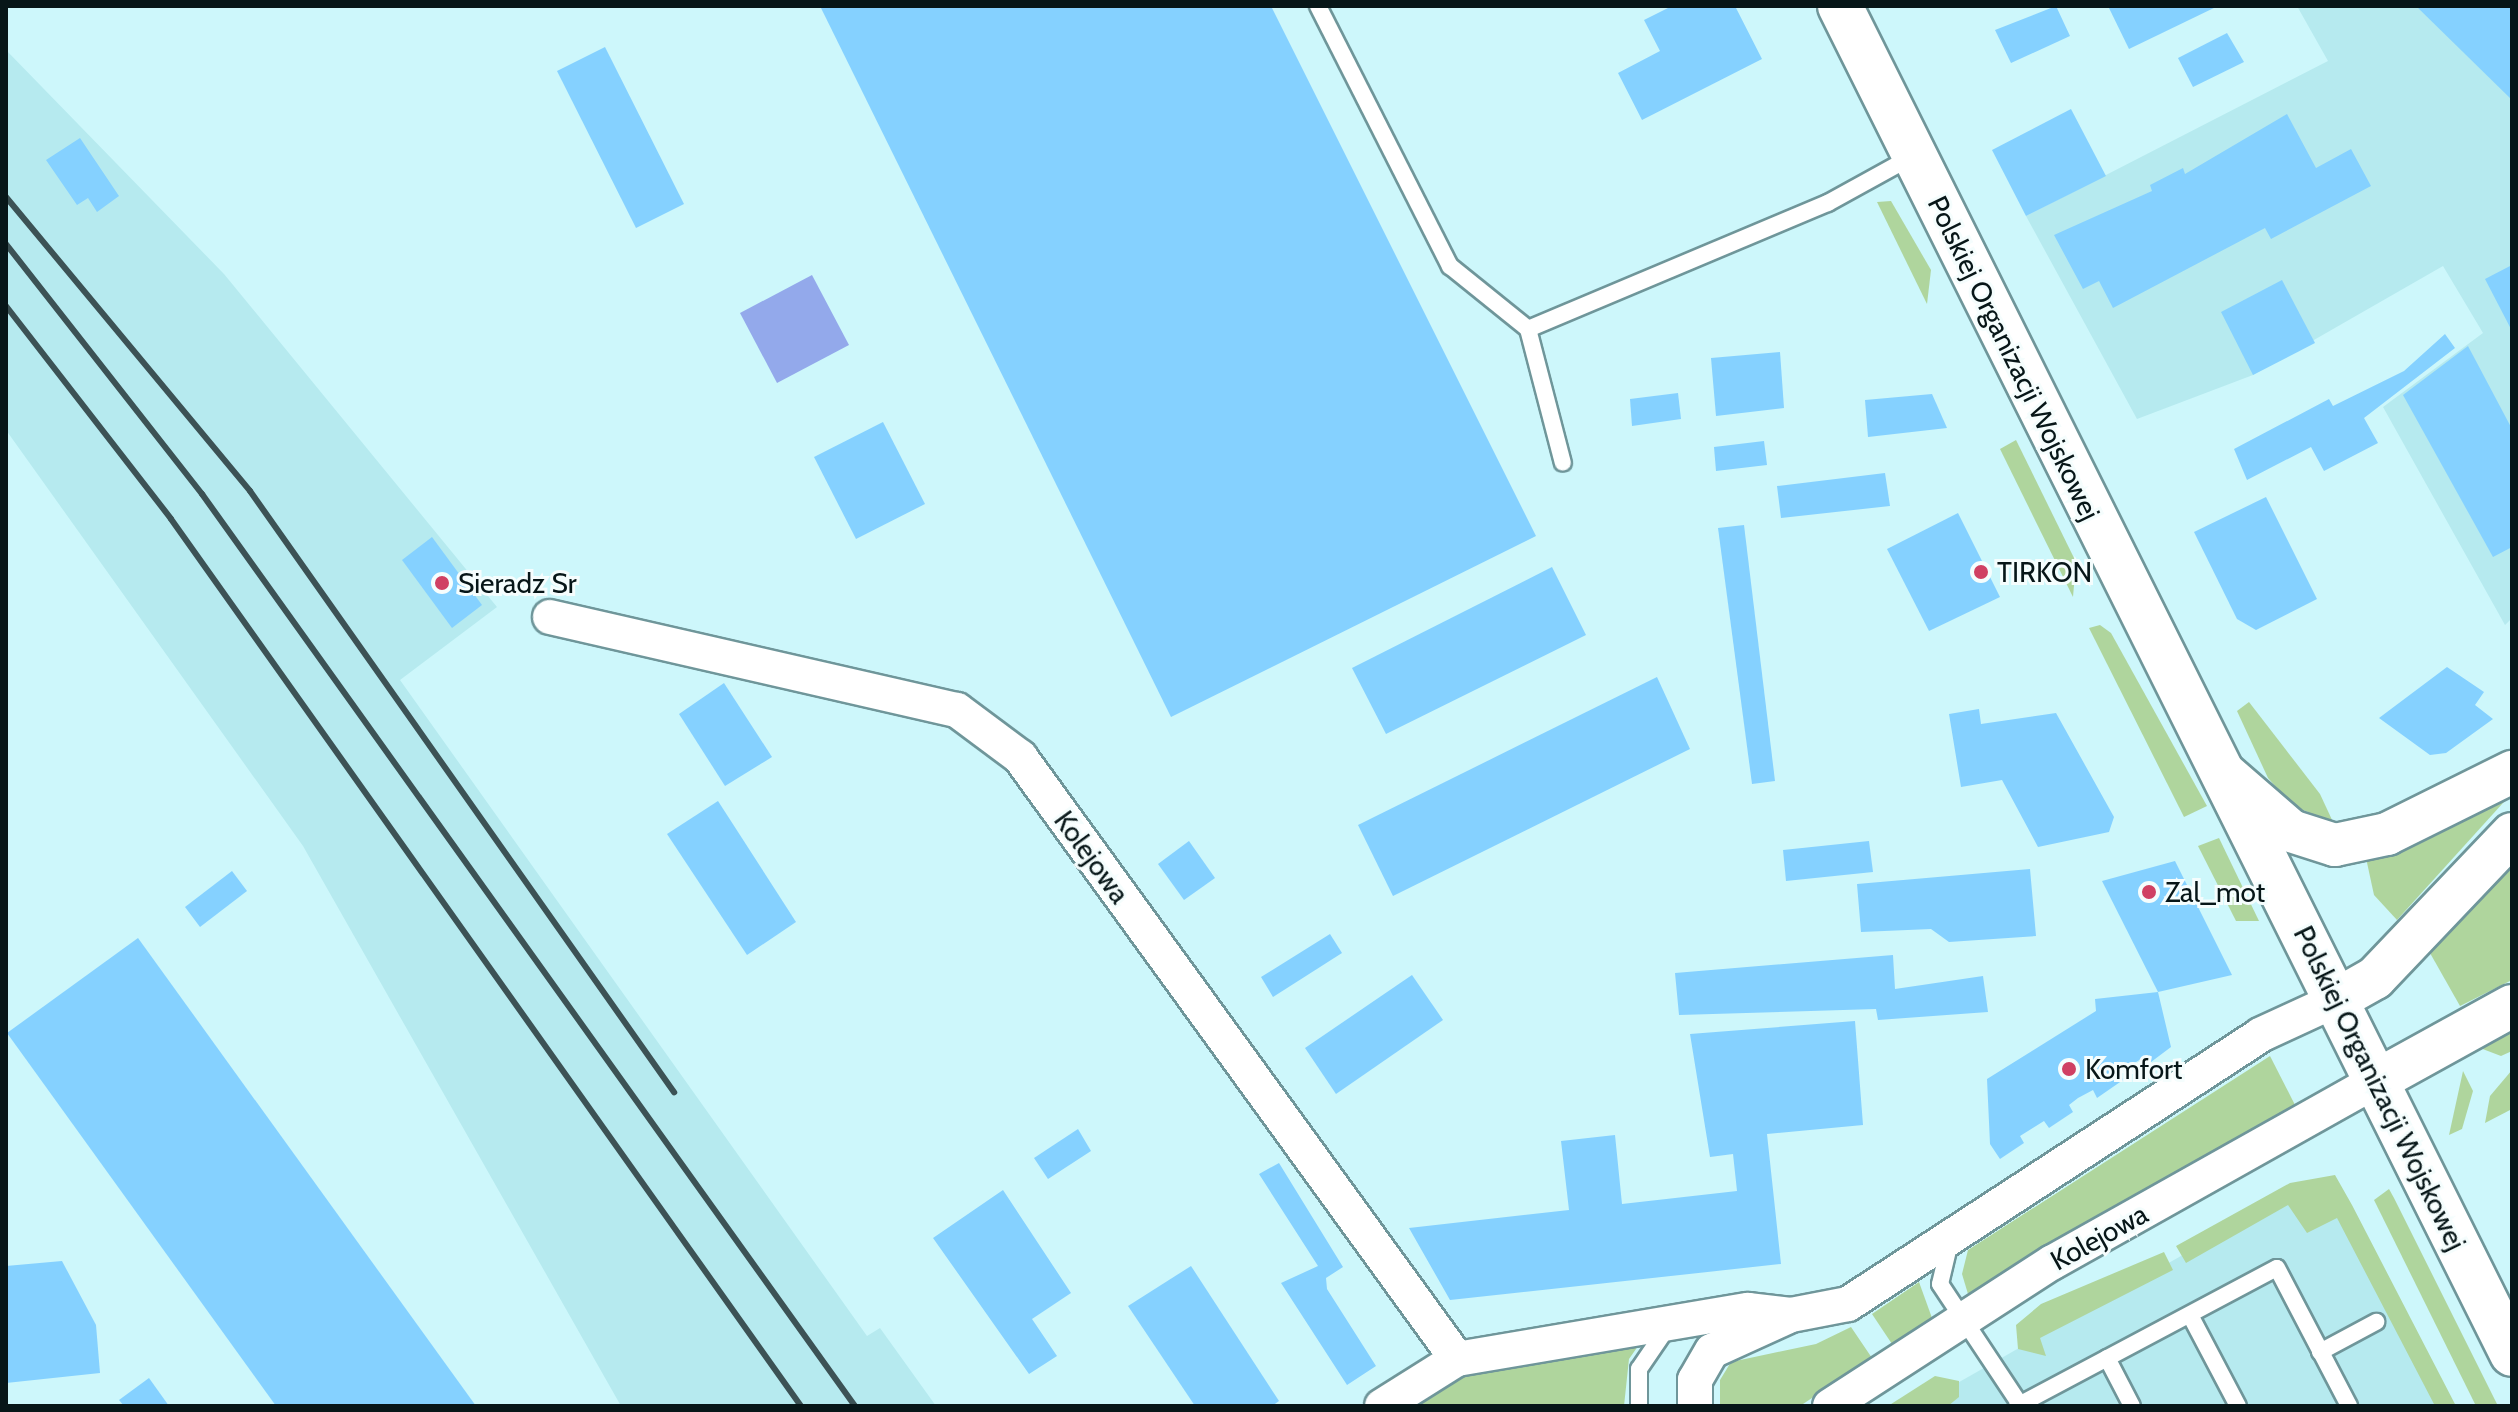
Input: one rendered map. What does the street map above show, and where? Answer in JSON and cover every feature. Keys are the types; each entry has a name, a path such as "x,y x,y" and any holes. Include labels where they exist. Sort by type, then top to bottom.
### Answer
{"main road":[{"name":"Polskiej Organizacji Wojskowej","path":"1840,6 2512,1354"}],"street":[{"name":"Kolejowa","path":"550,617 957,710 1020,757 1457,1359"},
{"path":"2221,769 2291,831 2335,845 2387,834 2512,772"},
{"path":"1695,1406 1695,1380 1712,1351 1791,1315 1848,1304 2260,1035 2375,978 2512,834"},
{"path":"2376,1081 2512,1006"},
{"name":"Kolejowa","path":"1830,1406 1960,1319 2376,1081"},
{"path":"1382,1406 1457,1359 1748,1310 1791,1315"}],"lane":[{"path":"1318,6 1450,266 1528,329 1563,463"},
{"path":"1528,329 1828,203 1914,156"},
{"path":"1952,1236 1940,1284 2019,1405 2277,1268 2349,1406"},
{"path":"2190,1315 2238,1406"},
{"path":"1639,1406 1639,1369 1654,1339 1674,1322"},
{"path":"2320,1352 2376,1322"},
{"path":"2107,1358 2132,1406"}],"shaded area":[{"path":"2297,6 2512,6 2512,618 2505,625 2383,407 2483,333 2443,266 2253,375 2137,419 2026,216 2328,61"},
{"path":"6,50 224,274 497,607 400,680 867,1336 880,1328 936,1406 621,1406 303,846 6,430"},
{"path":"2290,1194 2335,1200 2448,1406 1917,1406"}],"green space":[{"path":"1891,201 1931,270 1927,304 1877,202"},
{"path":"2016,440 2076,562 2073,597 2000,449"},
{"path":"2100,625 2111,633 2207,806 2184,817 2089,628"},
{"path":"2249,702 2320,794 2333,822 2293,806 2268,778 2237,711"},
{"path":"2512,793 2397,920 2374,895 2366,858"},
{"path":"2219,838 2259,921 2236,921 2198,846"},
{"path":"2512,864 2512,980 2460,1006 2430,953"},
{"path":"2512,1030 2512,1051 2501,1056 2480,1048"},
{"path":"2270,1056 2295,1105 1968,1294 1962,1274 1968,1250"},
{"path":"2512,1070 2512,1109 2485,1123 2490,1096"},
{"path":"2463,1071 2473,1091 2462,1129 2449,1135"},
{"path":"2335,1175 2456,1406 2435,1406 2337,1218 2307,1233 2288,1205 2186,1263 2176,1246 2290,1183"},
{"path":"2389,1189 2498,1406 2476,1406 2374,1200"},
{"path":"2164,1252 2173,1270 2040,1338 2046,1356 2018,1349 2016,1325 2041,1304"},
{"path":"1919,1282 1932,1318 1892,1344 1872,1314"},
{"path":"1851,1327 1872,1358 1800,1406 1720,1406 1720,1380 1731,1362 1816,1344"},
{"path":"1643,1339 1629,1359 1624,1406 1412,1406 1463,1374"},
{"path":"1935,1376 1959,1381 1959,1397 1948,1406 1888,1406"}],"water":[{"path":"812,275 849,345 777,383 740,313"}],"building":[{"path":"820,6 1271,6 1536,536 1171,717"},
{"path":"1672,6 1735,6 1762,59 1642,120 1618,73 1660,51 1644,20"},
{"path":"2056,6 2070,36 2011,63 1995,30"},
{"path":"2108,6 2218,6 2129,49"},
{"path":"2416,6 2512,6 2512,100"},
{"path":"2227,33 2244,62 2193,87 2178,58"},
{"path":"605,47 684,204 636,228 557,71"},
{"path":"2071,109 2106,176 2026,216 1992,150"},
{"path":"2287,114 2316,168 2351,149 2371,186 2271,239 2265,228 2113,308 2099,281 2083,289 2054,235 2152,191 2150,185 2183,168 2185,174"},
{"path":"80,138 119,196 97,212 88,198 77,205 46,160"},
{"path":"2512,265 2512,331 2485,279"},
{"path":"2282,280 2315,343 2253,375 2221,312"},
{"path":"2445,334 2455,348 2364,418 2378,443 2324,471 2311,447 2247,480 2234,449 2329,399 2333,406 2404,371"},
{"path":"2468,346 2512,429 2512,547 2493,557 2403,395"},
{"path":"1780,352 1784,408 1716,416 1711,358"},
{"path":"1678,393 1681,419 1632,426 1630,399"},
{"path":"1932,394 1947,428 1868,437 1865,400"},
{"path":"883,422 925,504 856,539 814,457"},
{"path":"1764,441 1767,465 1716,471 1714,447"},
{"path":"1885,473 1890,506 1781,518 1777,486"},
{"path":"2266,497 2317,599 2256,630 2237,619 2194,532"},
{"path":"1958,513 2000,597 1929,631 1887,549"},
{"path":"1744,525 1775,781 1752,784 1718,528"},
{"name":"Sieradz Sr","path":"432,537 482,605 452,628 402,560"},
{"path":"1552,567 1586,635 1386,734 1352,668"},
{"path":"2447,667 2484,692 2475,705 2493,719 2446,753 2430,755 2379,718"},
{"path":"1657,677 1690,749 1393,896 1358,825"},
{"path":"724,683 772,757 725,786 679,714"},
{"path":"1979,709 1981,724 2056,713 2114,817 2109,832 2038,847 2002,780 1961,787 1949,714"},
{"path":"718,801 796,922 747,955 667,834"},
{"path":"1189,841 1215,878 1184,900 1158,864"},
{"path":"1869,841 1873,872 1786,881 1783,850"},
{"path":"2175,861 2232,975 2158,992 2102,881"},
{"path":"2030,869 2036,936 1949,942 1931,929 1861,932 1857,884"},
{"path":"232,871 247,891 200,927 185,907"},
{"path":"1330,934 1342,953 1273,997 1261,977"},
{"path":"138,938 476,1406 276,1406 7,1033"},
{"path":"1893,955 1895,989 1983,976 1988,1012 1878,1020 1876,1009 1679,1015 1675,973"},
{"path":"1412,975 1443,1020 1336,1094 1305,1048"},
{"path":"2158,992 2171,1047 2147,1065 2141,1059 2120,1072 2123,1080 2097,1098 2093,1090 2078,1098 2069,1105 2073,1112 2049,1128 2044,1121 2020,1136 2024,1143 2000,1159 1990,1144 1987,1079 2096,1011 2095,999"},
{"path":"1855,1021 1863,1125 1767,1134 1781,1264 1450,1300 1409,1228 1569,1210 1561,1141 1615,1135 1622,1204 1737,1191 1733,1154 1710,1157 1690,1034"},
{"path":"1078,1129 1091,1151 1048,1179 1034,1158"},
{"path":"1279,1163 1343,1267 1326,1278 1327,1289 1376,1366 1347,1385 1281,1283 1318,1266 1259,1174"},
{"path":"1003,1190 1071,1293 1032,1319 1057,1356 1029,1374 933,1238"},
{"path":"62,1261 96,1325 100,1373 6,1383 6,1266"},
{"path":"1191,1266 1279,1401 1272,1406 1195,1406 1128,1306"},
{"path":"149,1378 169,1406 124,1406 119,1400"}],"railway":[{"path":"6,197 250,491 674,1092"},
{"path":"6,244 202,494 855,1406"},
{"path":"6,306 171,519 801,1406"}],"place":[{"name":"TIRKON","path":"1981,572"},
{"name":"Sieradz Sr","path":"442,583"},
{"name":"Zal_mot","path":"2149,892"},
{"name":"Komfort","path":"2069,1069"}]}
